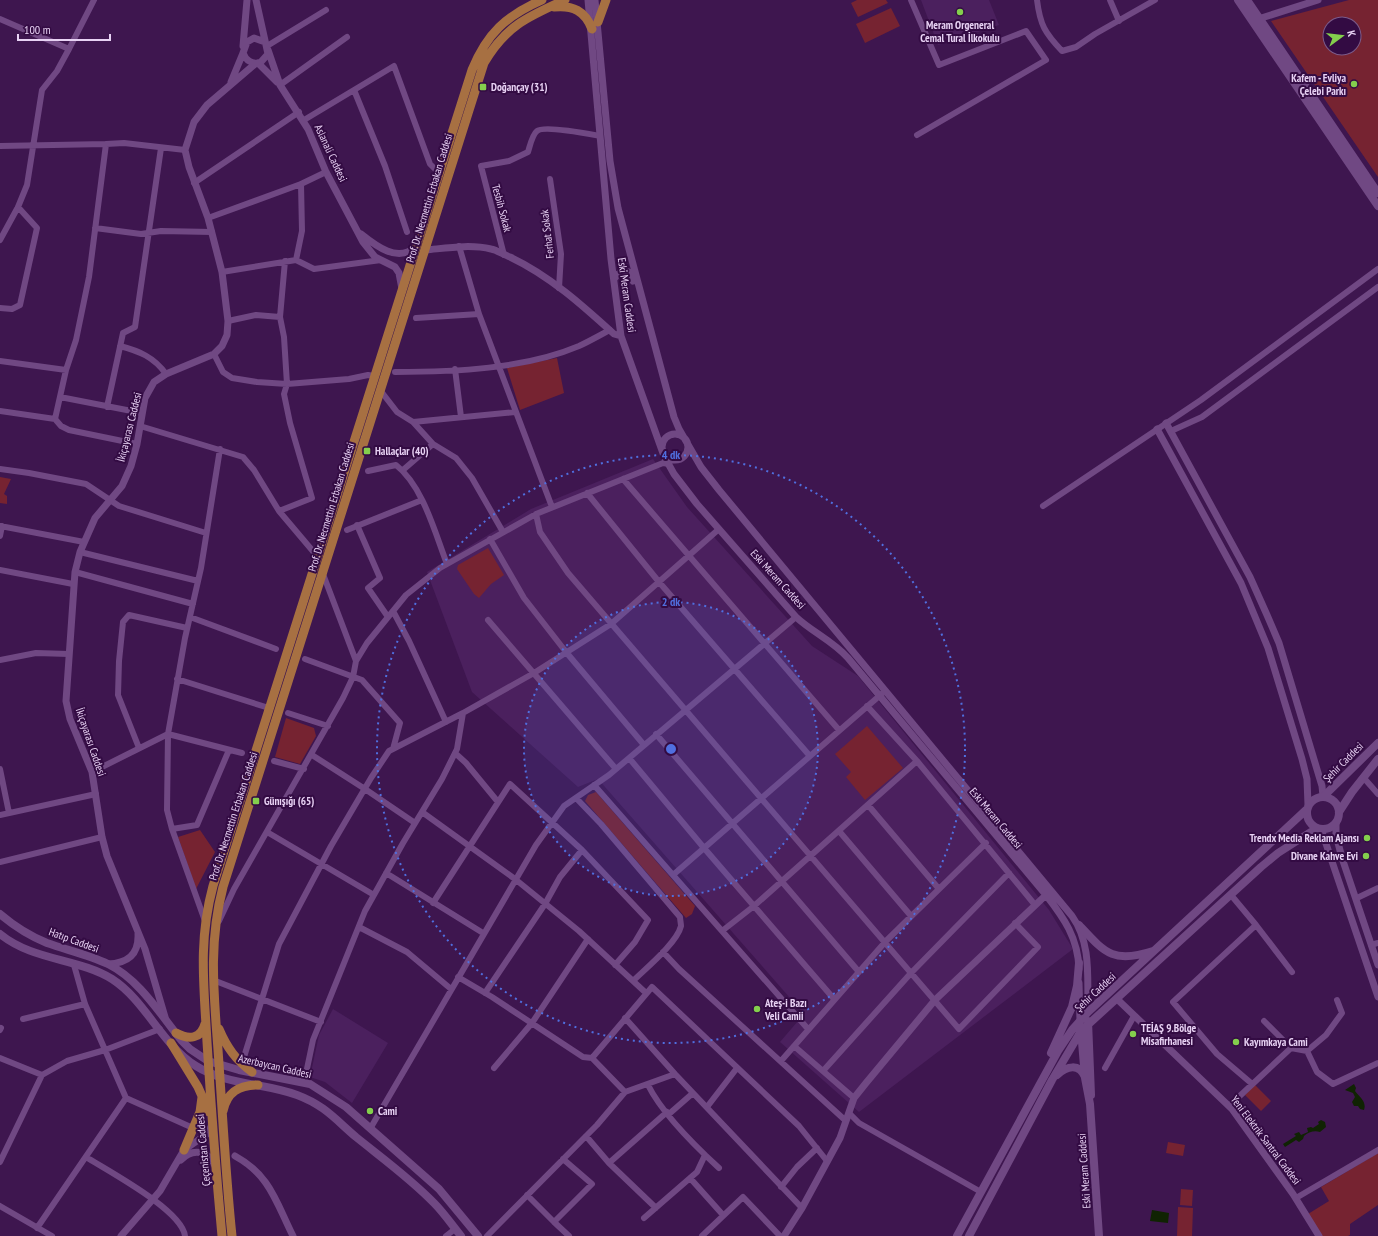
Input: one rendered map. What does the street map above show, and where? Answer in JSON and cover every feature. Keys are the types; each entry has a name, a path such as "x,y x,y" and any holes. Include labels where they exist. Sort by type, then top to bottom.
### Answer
{"main road":[{"name":"Prof. Dr. Necmettin Erbakan Caddesi","path":"219,1065 202,959 205,921 212,886 472,70 483,46 505,21 542,0"},
{"name":"Prof. Dr. Necmettin Erbakan Caddesi","path":"208,1061 213,980 213,936 223,886 380,390 426,250 484,63 500,39 509,31 537,12 565,0"},
{"path":"598,22 606,0"},
{"path":"1238,0 1256,19 1378,193"},
{"path":"1247,0 1256,19 1378,206"},
{"path":"537,12 560,6 574,8 586,17 592,30"},
{"name":"Şehir Caddesi","path":"1324,796 1378,743"},
{"name":"Şehir Caddesi","path":"1339,812 1363,777 1378,759"},
{"path":"1324,796 1335,802 1339,812 1336,823 1327,828 1319,828 1309,821 1307,808 1316,798 1324,796"},
{"name":"Şehir Caddesi","path":"957,1236 1045,1073 1065,1040 1080,1020 1307,808"},
{"name":"Şehir Caddesi","path":"969,1236 1052,1080 1081,1031 1278,854 1319,828"},
{"name":"Hatıp Caddesi","path":"0,914 12,924 46,942 108,964 126,975 139,987"},
{"path":"1078,925 1103,950 1116,956 1136,956 1156,950"},
{"name":"Hatıp Caddesi","path":"1,937 41,956 103,975 130,994"},
{"path":"1045,1073 1052,1051 1072,1007 1077,986 1078,963"},
{"name":"Azerbaycan Caddesi","path":"139,987 190,1049 208,1061 219,1065 310,1084 346,1107 439,1189 478,1236"},
{"name":"Azerbaycan Caddesi","path":"130,994 171,1043 190,1062 209,1073 298,1095 322,1106 343,1126 423,1192 435,1204 461,1236"},
{"name":"Eski Meram Caddesi","path":"1088,1012 1092,1083 1090,1104"},
{"path":"176,1033 187,1038 197,1036 211,1020 229,1050 240,1063 252,1072"},
{"name":"Eski Meram Caddesi","path":"1080,1020 1085,1078 1090,1104 1099,1236"},
{"path":"171,1043 202,1096 213,1124"},
{"name":"Çeçenistan Caddesi","path":"208,1061 222,1236"},
{"name":"Çeçenistan Caddesi","path":"219,1065 232,1236"},
{"path":"1052,1080 1068,1067 1078,1068 1085,1078"},
{"path":"222,1118 226,1102 233,1092 247,1085 258,1085"},
{"path":"184,1150 200,1112 202,1096"}],"street":[{"path":"0,240 18,207 27,185 42,90 57,71 94,0"},
{"path":"247,0 243,51 247,61 256,64"},
{"name":"Aslanali Caddesi","path":"256,0 267,46 280,85"},
{"name":"Eski Meram Caddesi","path":"588,0 614,279 621,336 663,452 688,494 796,617 806,626 842,651 882,693 1078,925 1083,936 1087,957 1088,1012"},
{"name":"Eski Meram Caddesi","path":"595,0 612,178 618,208 674,417 701,467 714,484 1062,915 1072,932 1078,963 1080,1020"},
{"path":"911,0 939,65 1026,31 1046,60 917,135"},
{"path":"1036,0 1040,21 1045,31 1062,51 1076,47 1095,34 1155,0"},
{"path":"1110,0 1119,21"},
{"path":"1256,19 1318,0"},
{"path":"267,46 326,10"},
{"path":"0,19 69,49"},
{"path":"280,85 347,37"},
{"path":"229,86 247,42 254,38 267,46"},
{"path":"267,46 266,58 256,64 229,86 207,106 194,122 185,150 194,183 208,218 222,272 228,320 227,334 222,346 214,354 223,372 232,378 287,384 349,379 368,375 374,376"},
{"name":"Aslanali Caddesi","path":"256,64 280,85 299,112 304,120 326,172 370,252 395,267 399,273 402,289"},
{"path":"304,120 394,66 430,164 439,173"},
{"path":"354,90 385,166 407,232"},
{"path":"194,183 299,112"},
{"name":"Tesbih Sokak","path":"504,255 481,166 509,161 528,152 535,134 540,130 553,129 600,136"},
{"path":"0,146 124,143 185,150"},
{"path":"55,419 66,370 76,340 89,277 106,144"},
{"path":"107,407 122,333 134,327 161,148"},
{"path":"208,218 301,184 326,172"},
{"name":"Ferhat Sokak","path":"550,179 561,254 559,288"},
{"path":"296,260 302,231 301,184"},
{"path":"0,308 12,309 20,305 37,228 18,207"},
{"path":"95,228 126,233 147,234 161,231 212,232"},
{"name":"Aslanali Caddesi","path":"360,232 377,245 393,253 402,255 415,247"},
{"path":"426,250 459,246 491,249 525,265 573,297 614,334 621,336"},
{"path":"459,246 498,366 552,507"},
{"path":"222,272 296,260 314,269 382,260"},
{"path":"279,511 312,498 290,423 284,394 287,384 284,337 280,318 285,261"},
{"path":"1043,506 1201,400 1378,269"},
{"path":"614,279 618,273 624,272 629,272 632,276 645,326 654,344"},
{"path":"1171,431 1202,417 1378,287"},
{"path":"416,318 480,314"},
{"path":"228,320 256,315 280,318"},
{"path":"395,372 498,366 543,358 579,346 610,330"},
{"path":"120,346 147,355 159,364 166,374"},
{"name":"İkiçayarası Caddesi","path":"169,1025 161,1005 145,949 107,856 102,836 92,772 70,719 66,701 73,584 80,552 95,518 122,486 131,466 137,444 145,398 154,382 166,374 214,354"},
{"path":"0,361 66,370"},
{"path":"455,369 461,417"},
{"path":"380,390 397,412 413,422 433,444 456,458 472,478 503,532"},
{"path":"60,397 142,413"},
{"path":"0,411 55,419 61,426 69,430 137,444"},
{"path":"413,422 515,412"},
{"path":"1166,423 1250,577 1267,614 1279,643 1324,796"},
{"path":"140,426 236,454 249,462 279,511 317,556"},
{"path":"1157,429 1241,583 1257,619 1302,759 1307,779 1307,808"},
{"path":"402,470 433,444"},
{"path":"205,921 172,829 167,810 168,734 187,628 198,582 220,449"},
{"path":"213,936 234,889 312,755 343,698 353,677 356,661 367,643 406,595 447,564 536,514 663,463 669,464"},
{"path":"368,471 396,465 402,470 422,500 447,564"},
{"path":"0,469 86,484 109,501 126,508 206,532"},
{"path":"624,479 839,730"},
{"path":"587,493 660,582 809,755"},
{"path":"347,530 422,500"},
{"path":"536,514 540,532 568,573 760,798 886,941 959,1029 1038,947 1015,923"},
{"path":"357,525 380,578 368,588 388,617"},
{"path":"0,536 1,526 84,542"},
{"path":"244,1057 261,998 279,944 321,864 365,788 389,751 463,713 534,673 611,624 719,529"},
{"path":"490,539 524,598 566,652 644,745"},
{"path":"80,552 198,582"},
{"path":"0,570 73,584"},
{"path":"75,572 193,604"},
{"path":"323,574 356,661"},
{"path":"393,612 409,641 446,722"},
{"path":"139,748 118,695 119,661 123,622 129,615 187,628"},
{"path":"190,617 276,649"},
{"path":"370,1129 515,879 536,845 564,806 616,769 685,709 796,617"},
{"path":"488,620 616,769"},
{"path":"0,660 36,653 69,654"},
{"path":"305,659 362,680 368,685 400,723 394,749"},
{"path":"177,679 269,708"},
{"path":"673,875 882,693"},
{"path":"867,706 986,843 1035,905"},
{"path":"288,713 328,726"},
{"path":"304,1083 313,1040 359,927 386,873 442,779 455,753 463,713"},
{"path":"92,772 168,734 242,753"},
{"path":"656,734 731,823 783,881 859,972"},
{"path":"172,829 197,825 229,750"},
{"path":"455,753 466,763 498,802"},
{"path":"312,755 365,788 415,824"},
{"path":"629,758 834,999"},
{"path":"274,761 304,769"},
{"path":"722,931 783,881 917,762"},
{"path":"0,769 2,786 9,812"},
{"path":"1363,777 1378,794"},
{"path":"433,903 510,784 582,850 648,920 635,942 615,965"},
{"path":"594,785 808,1029"},
{"path":"0,815 96,794"},
{"path":"576,798 680,917 681,926 663,952 633,981"},
{"path":"868,805 939,889"},
{"path":"422,812 515,879 588,939 646,993"},
{"path":"1336,823 1336,835 1342,858 1375,944 1378,965"},
{"path":"1319,828 1378,997"},
{"path":"839,831 911,916"},
{"path":"267,832 374,895"},
{"path":"0,862 102,836"},
{"path":"781,1061 886,941 986,843"},
{"path":"485,993 545,904 560,877 582,850"},
{"path":"386,873 483,934"},
{"path":"823,1071 911,973 1009,873"},
{"path":"1357,898 1378,888"},
{"path":"784,1236 802,1208 840,1138 854,1098 935,1000 1046,895"},
{"path":"1231,895 1292,972"},
{"path":"1251,1083 1217,1054 1173,1002 1256,926"},
{"path":"359,927 407,952 451,989"},
{"path":"108,964 124,962 132,956 137,947 138,932"},
{"path":"494,1068 532,1023 588,939"},
{"path":"663,952 679,969 846,1121"},
{"path":"74,965 85,1004 126,1098 194,1128"},
{"path":"458,977 583,1057 592,1058 625,1092"},
{"path":"213,980 321,1022"},
{"path":"592,1058 646,993 652,988 799,1126 827,1161"},
{"name":"Yeni Elektrik Santral Caddesi","path":"1116,999 1229,1106 1296,1198 1319,1236"},
{"path":"1264,1021 1291,1048 1306,1051 1326,1035 1342,1013 1337,1000"},
{"path":"23,1019 85,1004"},
{"path":"1105,1068 1134,1016"},
{"path":"625,1018 675,1074 802,1208"},
{"path":"0,1162 42,1075 67,1061 105,1050 160,1029"},
{"path":"794,1046 854,1098"},
{"path":"1229,1106 1251,1083 1291,1048"},
{"path":"1306,1051 1317,1072 1334,1084 1378,1063"},
{"path":"0,1058 42,1075"},
{"path":"707,1107 737,1068"},
{"path":"487,1236 586,1136 625,1092 648,1085 675,1074"},
{"path":"648,1085 652,1094 668,1113 705,1155 719,1168"},
{"path":"609,1163 693,1093"},
{"path":"37,1228 126,1098"},
{"path":"849,1113 859,1123 981,1192"},
{"path":"122,1236 153,1199 176,1165 184,1150 207,1134 213,1124"},
{"path":"586,1136 609,1163 656,1208"},
{"path":"781,1187 797,1167 816,1148"},
{"path":"1296,1198 1378,1150"},
{"path":"176,1165 186,1155 199,1152 208,1155 216,1168"},
{"path":"644,1218 697,1172 705,1155"},
{"path":"235,1156 248,1162 259,1172 267,1183 292,1236"},
{"path":"86,1157 153,1199 179,1222 185,1236"},
{"path":"554,1222 592,1184 563,1159"},
{"path":"690,1178 723,1215"},
{"path":"527,1195 569,1236"},
{"path":"702,1236 743,1197 780,1236"},
{"path":"0,1206 52,1236"},
{"path":"446,1236 455,1229"}],"shaded area":[{"path":"857,0 886,0 888,3 858,17 851,3"},
{"name":"Meram Orgeneral Cemal Tural İlkokulu","path":"921,0 989,0 999,25 938,45"},
{"path":"1349,0 1378,0 1378,177 1271,21"},
{"path":"891,8 900,26 865,43 856,24"},
{"path":"557,358 564,393 520,410 507,368"},
{"path":"653,459 687,507 812,646 858,676 1049,910 1073,949 859,1112 780,1042 804,1014 598,779 578,787 472,692 427,572 531,509"},
{"path":"0,477 11,479 4,494 7,496 7,504 0,503"},
{"path":"488,548 504,575 491,584 479,598 474,594 457,569 458,565"},
{"path":"286,718 314,728 316,736 300,764 275,757"},
{"path":"867,726 903,768 865,800 846,777 851,772 835,754"},
{"path":"596,792 695,906 692,914 686,918 585,801 588,795"},
{"path":"200,830 215,852 196,889 178,837"},
{"path":"333,1009 388,1043 352,1103 325,1082 310,1077 319,1035"},
{"path":"1354,1084 1356,1088 1355,1091 1364,1102 1364,1110 1360,1109 1358,1106 1354,1106 1352,1102 1355,1097 1353,1093 1345,1090"},
{"path":"1255,1085 1271,1101 1261,1111 1245,1095"},
{"path":"1321,1120 1325,1122 1326,1127 1320,1132 1310,1132 1299,1142 1296,1140 1285,1147 1283,1144 1296,1136 1294,1134 1299,1132 1301,1135 1308,1132 1307,1128 1313,1128 1319,1124 1318,1122"},
{"path":"1168,1142 1185,1145 1183,1156 1166,1153"},
{"path":"1378,1153 1378,1205 1350,1224 1350,1235 1321,1236 1308,1214 1329,1201 1321,1187"},
{"path":"1181,1189 1193,1190 1192,1206 1180,1205"},
{"path":"1178,1207 1193,1208 1192,1236 1177,1236"},
{"path":"1152,1210 1169,1213 1168,1223 1150,1221"}],"place":[{"name":"Meram Orgeneral Cemal Tural İlkokulu","path":"960,12"},
{"name":"Kafem - Evliya Çelebi Parkı","path":"1354,84"},
{"name":"Doğançay (31)","path":"483,87"},
{"name":"Hallaçlar (40)","path":"367,451"},
{"name":"Günışığı (65)","path":"256,801"},
{"name":"Trendx Media Reklam Ajansı","path":"1367,838"},
{"name":"Divane Kahve Evi","path":"1366,856"},
{"name":"Ateş-i Bazı Veli Camii","path":"757,1009"},
{"name":"TEİAŞ 9.Bölge Misafirhanesi","path":"1133,1034"},
{"name":"Kayımkaya Cami","path":"1236,1042"},
{"name":"Cami","path":"370,1111"}]}
